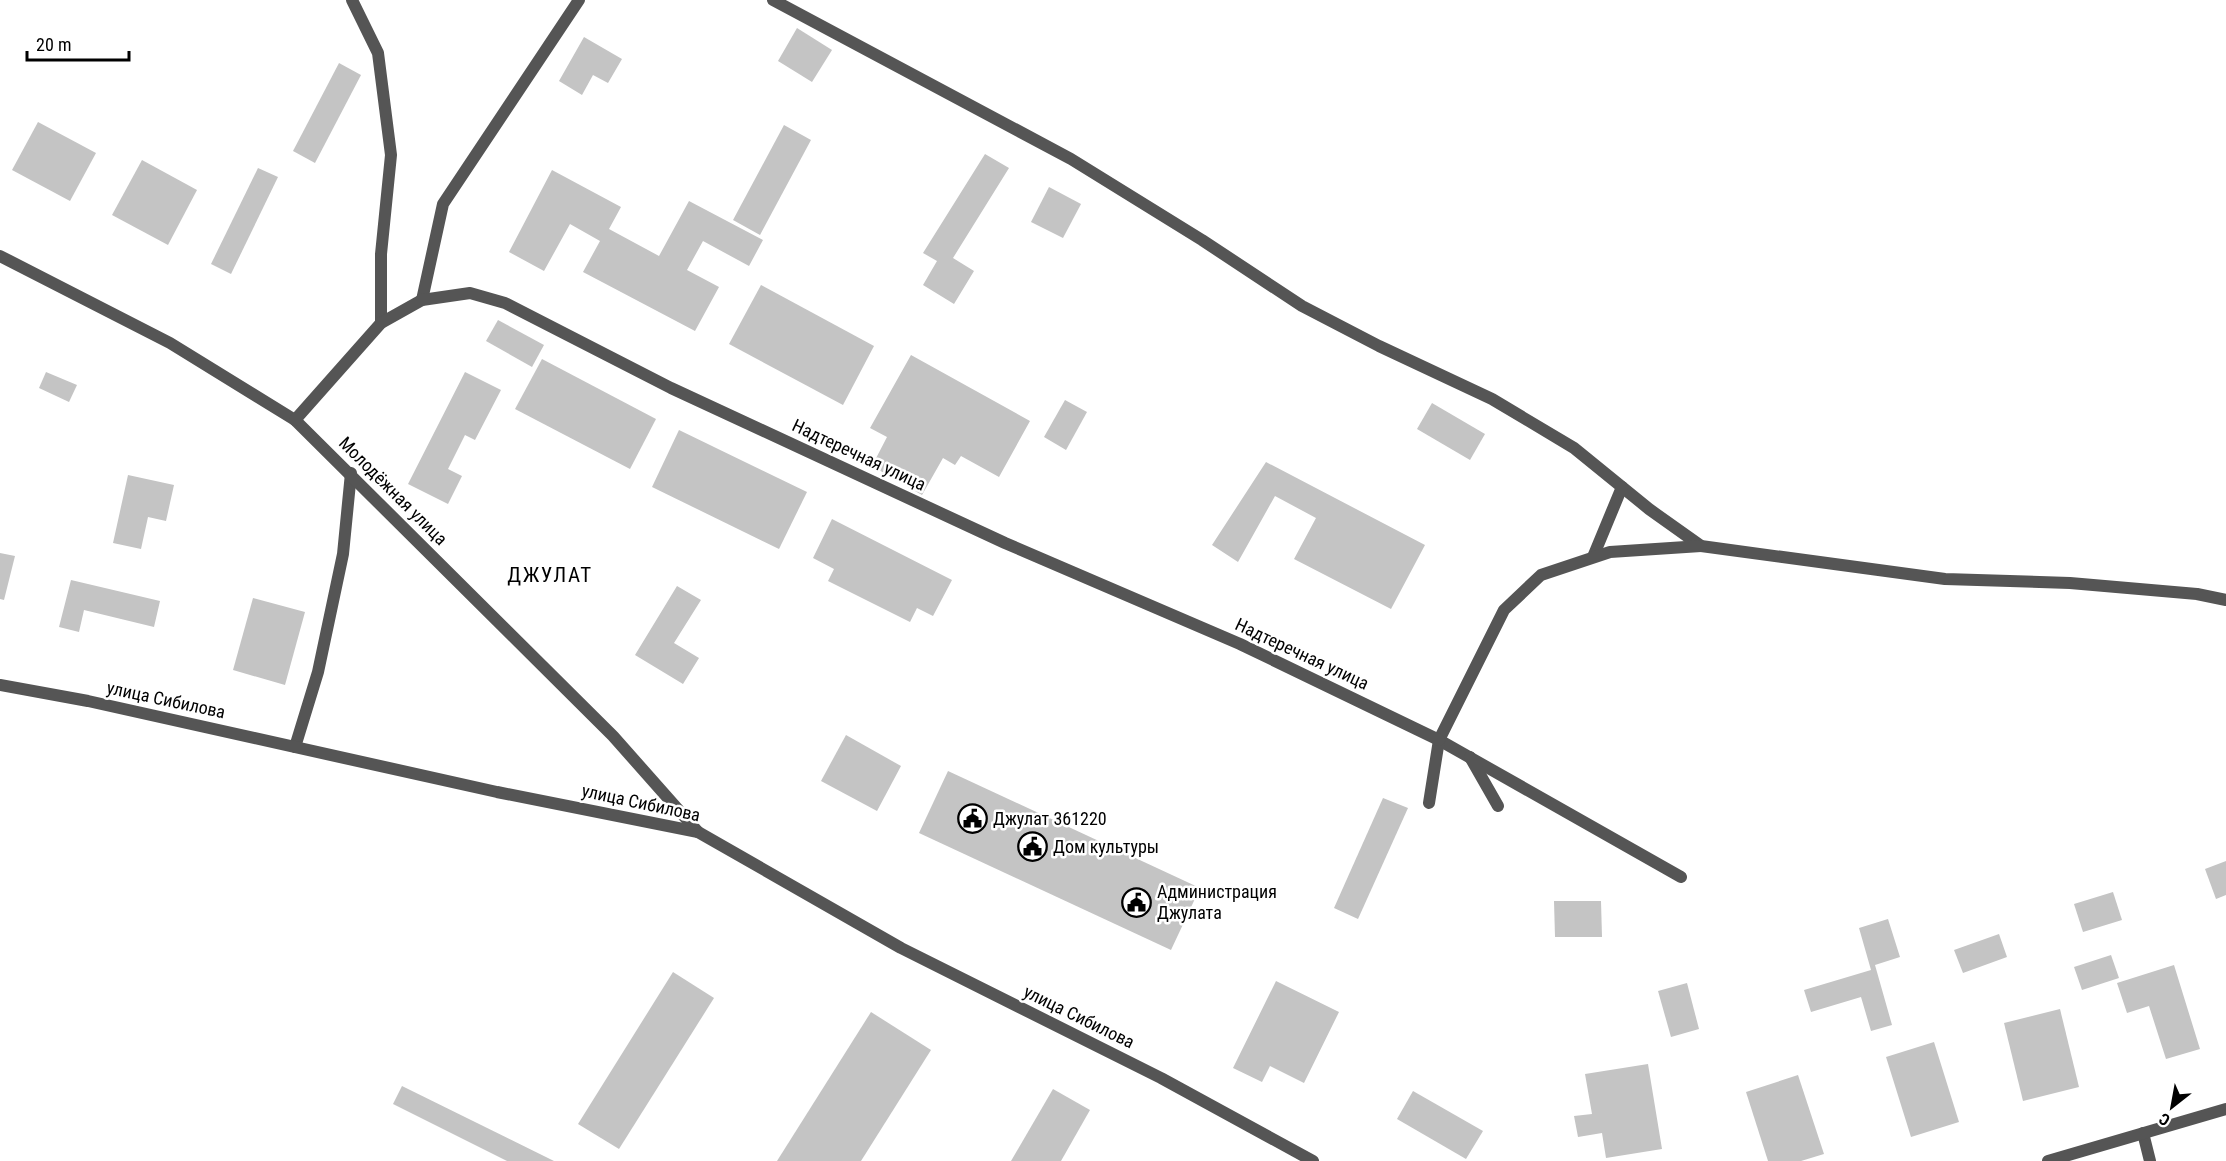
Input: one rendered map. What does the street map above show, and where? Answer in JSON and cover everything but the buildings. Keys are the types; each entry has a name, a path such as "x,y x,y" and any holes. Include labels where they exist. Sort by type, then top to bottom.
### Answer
{"street":[{"path":"352,0 378,53 391,155 381,254 381,323"},
{"path":"422,300 443,204 579,0"},
{"path":"773,0 1071,159 1202,240 1302,306 1379,346 1492,399 1574,448 1649,509 1701,546"},
{"name":"Молодёжная улица","path":"0,256 170,344 295,420 351,473 613,736 698,832"},
{"name":"Надтеречная улица","path":"295,420 381,323 422,300 470,293 505,303 682,393 1005,543 1240,644 1439,740 1681,877"},
{"path":"295,747 318,672 344,554 351,473"},
{"path":"1593,557 1622,487"},
{"path":"1429,803 1439,740 1504,610 1541,575 1610,552 1701,546 1946,579 2070,583 2197,594 2226,600"},
{"name":"улица Сибилова","path":"0,685 88,701 497,792 698,832 901,948 1161,1078 1313,1161"},
{"path":"1470,756 1498,806"},
{"path":"2048,1161 2226,1109"},
{"path":"2143,1132 2150,1161"}],"place":[{"name":"Джулат 361220","path":"972,819"},
{"name":"Дом культуры","path":"1032,847"},
{"name":"Администрация Джулата","path":"1136,902"}],"district":[{"name":"ДЖУЛАТ","path":"550,575"}]}
